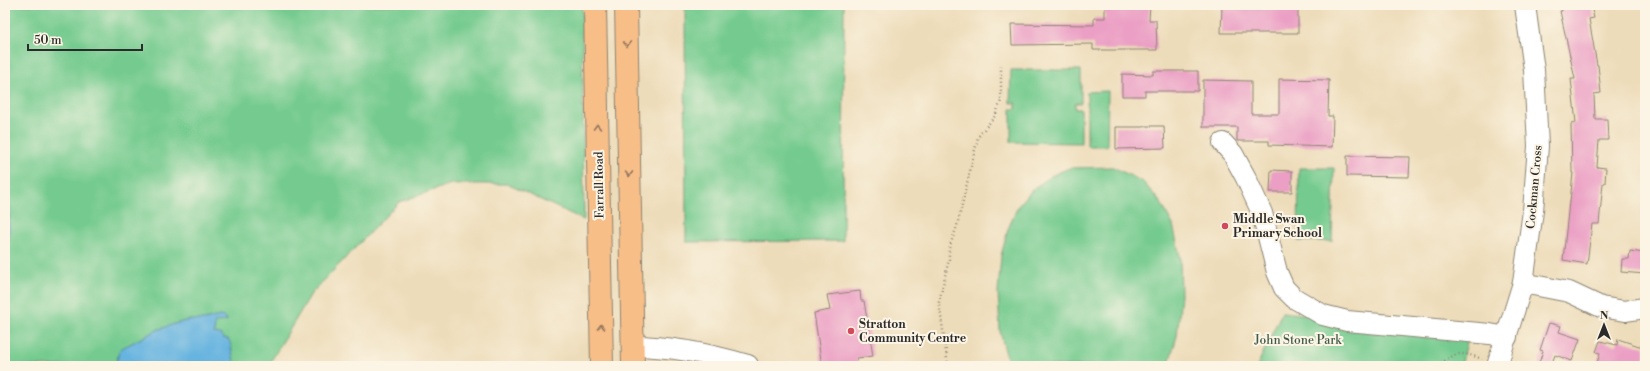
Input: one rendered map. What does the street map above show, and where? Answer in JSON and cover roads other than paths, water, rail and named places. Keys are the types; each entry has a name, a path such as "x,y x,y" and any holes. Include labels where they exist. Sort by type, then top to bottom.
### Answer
{"main road":[{"name":"Farrall Road","path":"595,5 602,366"},
{"path":"626,5 632,356"}],"street":[{"name":"Cockman Cross","path":"1490,362 1507,337 1523,283 1533,211 1538,146 1534,70 1525,5"},
{"path":"1223,143 1233,154 1246,178 1262,213 1277,272 1284,288 1294,298 1323,315 1347,321 1490,334 1507,337"},
{"path":"1523,283 1568,292 1601,307 1625,311 1645,308"},
{"path":"632,356 661,346 686,350 748,365"}],"water":[{"path":"5,186 10,221 5,256"},
{"path":"220,316 226,318 227,321 215,322 214,333 220,334 223,338 228,339 230,342 235,366 115,366 120,349 157,330 189,320 204,320"}],"place":[{"name":"Middle Swan Primary School","path":"1225,226"},
{"name":"Stratton Community Centre","path":"851,331"}],"park label":[{"name":"John Stone Park","path":"1298,340"}]}
